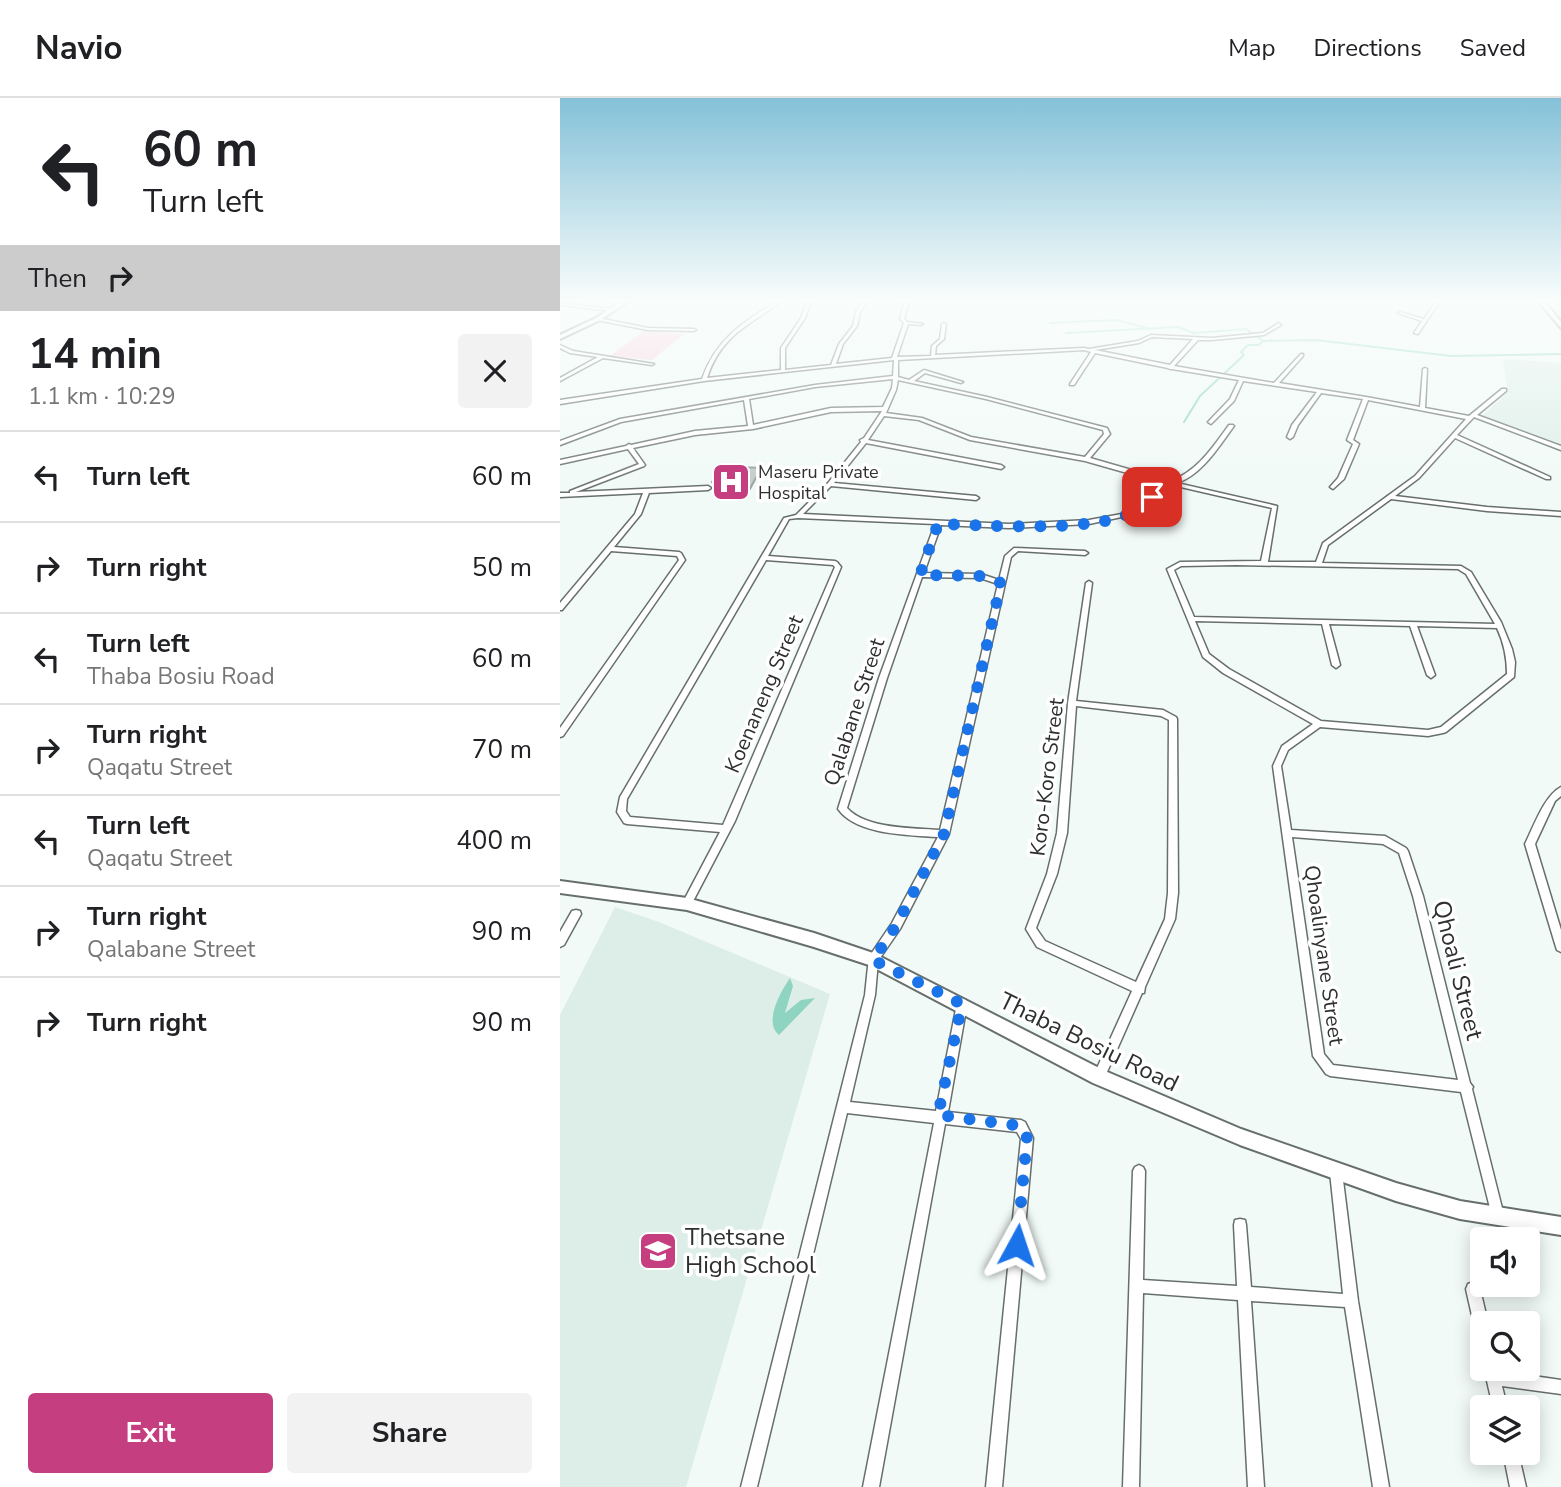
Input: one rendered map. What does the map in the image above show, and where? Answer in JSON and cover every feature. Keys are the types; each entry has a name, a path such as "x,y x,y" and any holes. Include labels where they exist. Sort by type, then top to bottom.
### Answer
{"street":[{"path":"560,380 586,366"},
{"path":"704,380 707,366"},
{"path":"783,366 783,371"},
{"path":"560,402 704,380 834,366"},
{"path":"798,516 830,484 884,412 896,387 892,374 894,366"},
{"path":"1072,384 1082,366"},
{"path":"1160,366 1472,417 1561,448"},
{"path":"1276,384 1292,366"},
{"path":"1422,408 1425,369"},
{"path":"909,382 924,371 961,382"},
{"path":"560,443 620,421 746,398 895,378 987,398 1105,429 1107,434 1086,459"},
{"path":"1211,422 1232,400 1242,379"},
{"path":"1318,565 1325,544 1428,468 1472,417 1504,390"},
{"path":"1290,438 1295,425 1320,391"},
{"path":"746,398 751,427"},
{"path":"1333,487 1341,479 1356,444 1350,440 1366,398"},
{"path":"560,462 695,433 751,427 831,410 884,412 920,419 970,438 1086,459 1171,483 1275,507 1264,563"},
{"path":"726,828 627,820 621,812 623,799 787,518 798,516 1009,526 1088,522 1129,514 1209,457 1231,426"},
{"path":"1455,436 1548,478"},
{"path":"862,442 1002,467"},
{"path":"562,495 642,465 629,446"},
{"path":"1538,477 1561,478"},
{"path":"830,484 976,498"},
{"path":"562,495 708,488"},
{"path":"560,608 638,514 647,491"},
{"path":"1390,497 1487,509 1561,514"},
{"name":"Qalabane Street","path":"938,524 842,809 846,816 861,822 944,834"},
{"path":"560,734 681,560 679,554 611,549"},
{"path":"749,1487 870,996 873,960 896,926 944,834 1007,556 1016,549 1085,553"},
{"name":"Koenaneng Street","path":"687,904 726,828 838,567 835,564 763,558"},
{"path":"1264,563 1459,567 1469,573 1498,626 1512,661 1511,674 1443,730 1428,733 1319,724 1226,671 1206,655 1170,569 1180,564 1264,563"},
{"path":"920,575 981,576 1001,583"},
{"name":"Koro-Koro Street","path":"1089,583 1072,703 1062,833 1052,874 1031,929 1041,944 1140,989"},
{"path":"1191,620 1498,626"},
{"path":"1325,622 1336,665"},
{"path":"1413,624 1431,675"},
{"path":"1072,703 1163,713 1173,719 1173,893 1170,919 1098,1077"},
{"name":"Qhoalinyane Street","path":"1319,724 1284,748 1277,766 1319,1056 1326,1069 1467,1087"},
{"path":"1561,790 1557,802 1531,844 1556,919 1561,947"},
{"name":"Qhoali Street","path":"1287,833 1385,840 1403,851 1418,896 1498,1216"},
{"name":"Thaba Bosiu Road","path":"560,887 687,904 873,960 1098,1077 1240,1137 1336,1172 1422,1199 1498,1216 1561,1226"},
{"path":"560,942 576,914"},
{"path":"870,1487 938,1115 962,1004"},
{"path":"843,1107 938,1115 1021,1126 1027,1138 994,1487"},
{"path":"1131,1487 1139,1171"},
{"path":"1336,1172 1351,1301 1381,1487"},
{"path":"1240,1225 1256,1487"},
{"path":"1136,1286 1351,1301"},
{"path":"1531,1381 1561,1387"},
{"path":"1513,1465 1518,1487"}],"shaded area":[{"path":"1504,366 1561,366 1561,445 1484,417 1483,415 1508,392"},
{"name":"Thetsane High School","path":"615,907 659,922 830,994 686,1487 560,1487 560,1015"},
{"path":"790,978 793,986 785,1013 801,1000 815,998 779,1035 775,1029 773,1015 778,998"}],"building":[{"name":"Maseru Private Hospital","path":"721,467 773,468 768,476 757,476 746,496 729,496 712,482"}],"waterway":[{"path":"1184,422 1200,396 1232,366"}],"place":[{"name":"Maseru Private Hospital","path":"731,482"},
{"name":"Thetsane High School","path":"658,1251"}],"route":[{"path":"1017,1245 1027,1138 1021,1126 938,1115 962,1004 873,960 896,926 944,834 1001,583 996,579 981,576 920,575 938,524 1009,526 1088,522 1129,514 1152,497"}]}
